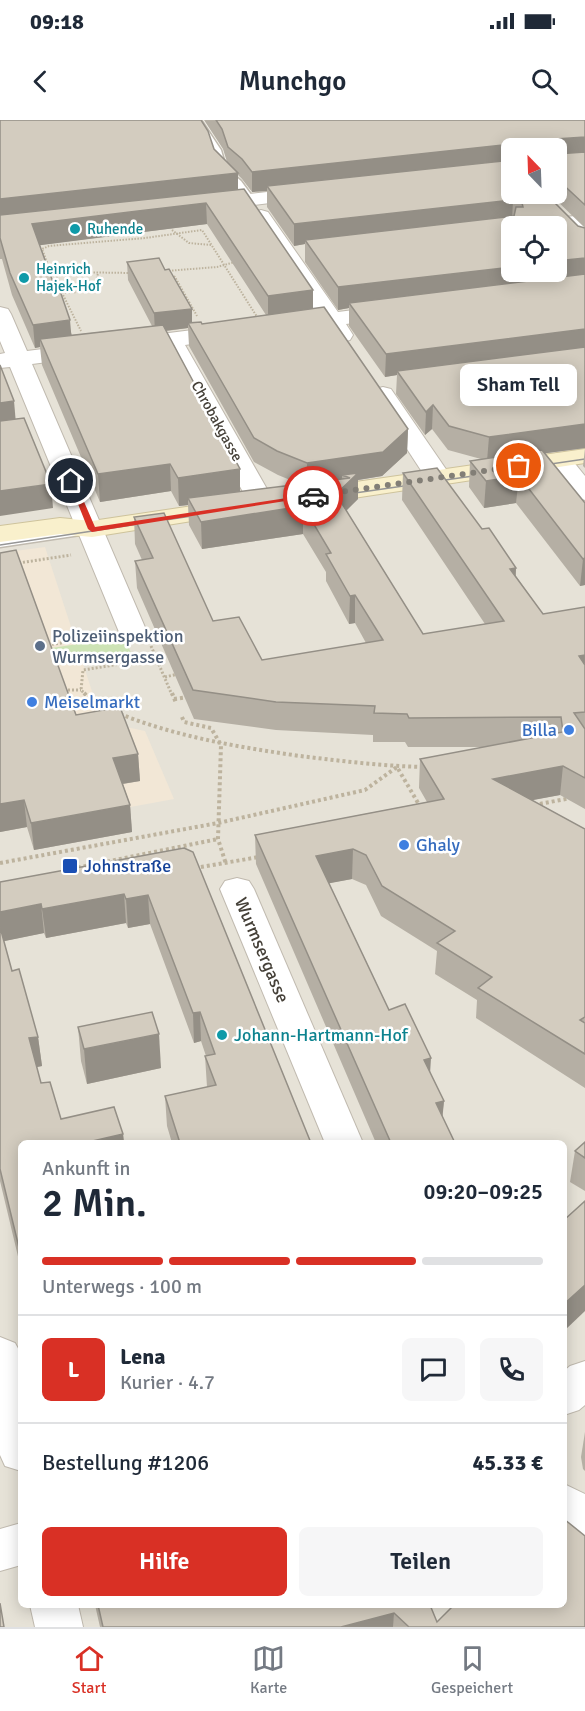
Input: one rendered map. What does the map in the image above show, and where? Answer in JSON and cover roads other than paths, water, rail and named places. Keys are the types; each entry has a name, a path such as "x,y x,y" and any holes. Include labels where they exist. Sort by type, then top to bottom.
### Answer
{"main road":[{"path":"0,534 60,526 92,529 585,456"},
{"path":"5,558 66,542 92,529"}],"street":[{"path":"184,207 331,191"},
{"path":"250,200 290,255 352,349"},
{"path":"551,208 575,222 585,242"},
{"path":"290,255 313,253"},
{"path":"9,360 412,309"},
{"path":"0,314 9,360 39,430 92,529 133,632"},
{"name":"Chrobakgasse","path":"171,339 262,503"},
{"path":"402,384 375,383 439,478"},
{"path":"559,460 585,492"},
{"name":"Wurmsergasse","path":"230,874 343,1140"},
{"path":"0,1355 18,1438"},
{"path":"567,1394 585,1379"},
{"path":"567,1506 585,1521"},
{"path":"0,1550 18,1545"},
{"path":"55,1608 59,1627"}],"lane":[{"path":"196,120 216,150 222,169 238,183 250,200"},
{"path":"0,543 92,529"}],"tram line":[{"path":"537,466 585,459"},
{"path":"341,495 487,474"},
{"path":"0,545 205,514"}],"place":[{"name":"Ruhende","path":"75,229"},
{"name":"Heinrich Hajek-Hof","path":"24,278"},
{"name":"Sham Tell","path":"519,466"},
{"name":"Polizeiinspektion Wurmsergasse","path":"40,646"},
{"name":"Meiselmarkt","path":"32,702"},
{"name":"Billa","path":"569,730"},
{"name":"Ghaly","path":"404,845"},
{"name":"Johnstraße","path":"70,866"},
{"name":"Johann-Hartmann-Hof","path":"222,1035"}]}
